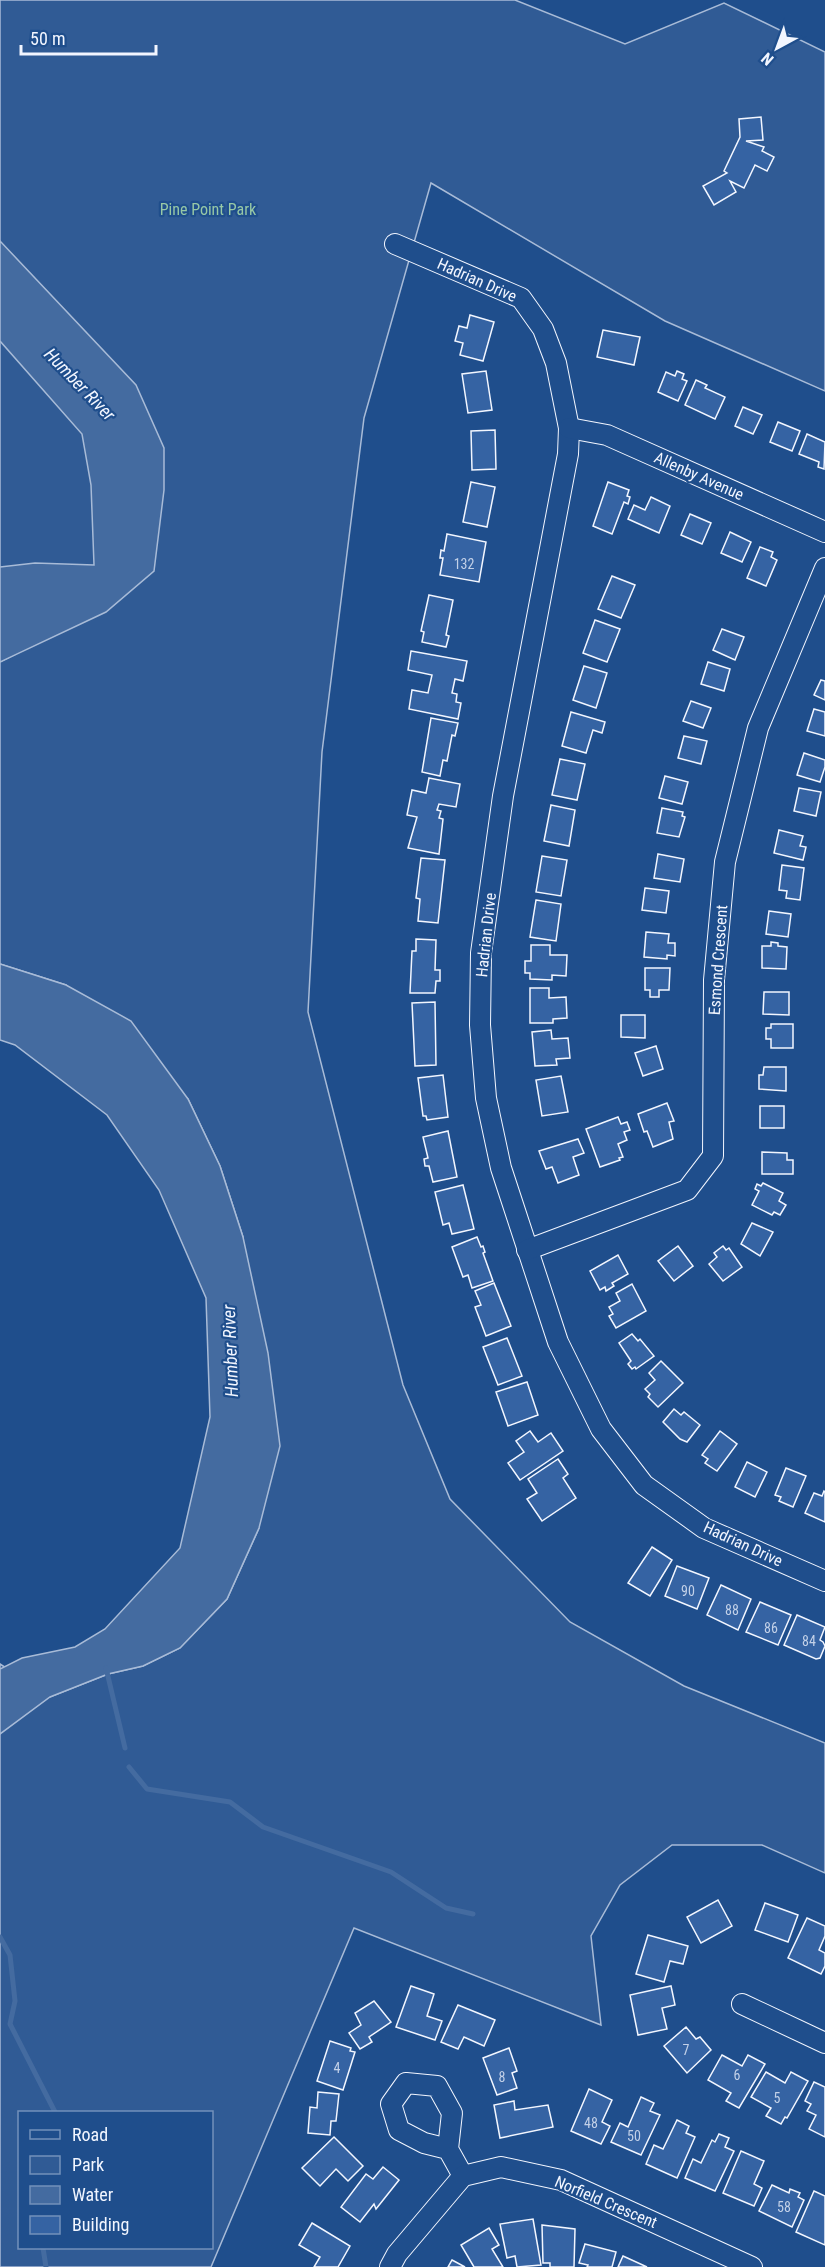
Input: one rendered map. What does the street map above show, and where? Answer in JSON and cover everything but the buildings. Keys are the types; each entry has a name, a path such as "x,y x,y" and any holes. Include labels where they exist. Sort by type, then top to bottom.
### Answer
{"street":[{"name":"Hadrian Drive","path":"395,244 521,298 543,329 556,363 569,428 568,454 503,796 481,953 480,1025 486,1098 501,1168 527,1250 558,1342 601,1429 644,1485 704,1528 825,1581"},
{"name":"Allenby Avenue","path":"569,428 607,435 825,532"},
{"name":"Esmond Crescent","path":"527,1250 687,1190 713,1156 714,980 725,862 758,728 825,568"},
{"path":"742,2004 825,2043"},
{"path":"390,2267 397,2254 463,2176 448,2149"},
{"name":"Norfield Crescent","path":"463,2176 501,2167 561,2180 752,2267"}],"green space":[{"name":"Pine Point Park","path":"0,0 515,0 625,44 724,3 825,52 825,391 665,321 431,183 364,418 322,752 308,1012 403,1385 450,1499 570,1622 684,1686 825,1743 825,1873 762,1845 672,1845 620,1885 591,1936 601,2025 354,1928 211,2267 0,2267 0,1664 50,1697 108,1674 143,1666 180,1648 227,1599 259,1528 243,1237 220,1166 188,1099 66,985 0,964 0,662 14,655 0,648"}],"water":[{"name":"Humber River","path":"0,241 136,385 164,448 164,490 154,571 106,612 0,662 0,567 35,563 94,565 91,485 82,434 0,341"},
{"name":"Humber River","path":"0,964 66,985 131,1021 188,1099 220,1166 243,1237 268,1353 280,1446 259,1528 227,1599 180,1648 143,1666 108,1674 50,1697 0,1734 0,1669 22,1658 75,1647 105,1629 180,1548 210,1417 206,1298 159,1190 107,1115 15,1045 0,1040"}],"waterway":[{"path":"106,1668 125,1748"},
{"path":"129,1767 147,1789 230,1802 263,1827 391,1872 446,1908 473,1914"},
{"path":"0,1937 10,1955 15,2001 10,2024 54,2111"},
{"path":"43,2249 46,2267"}]}
